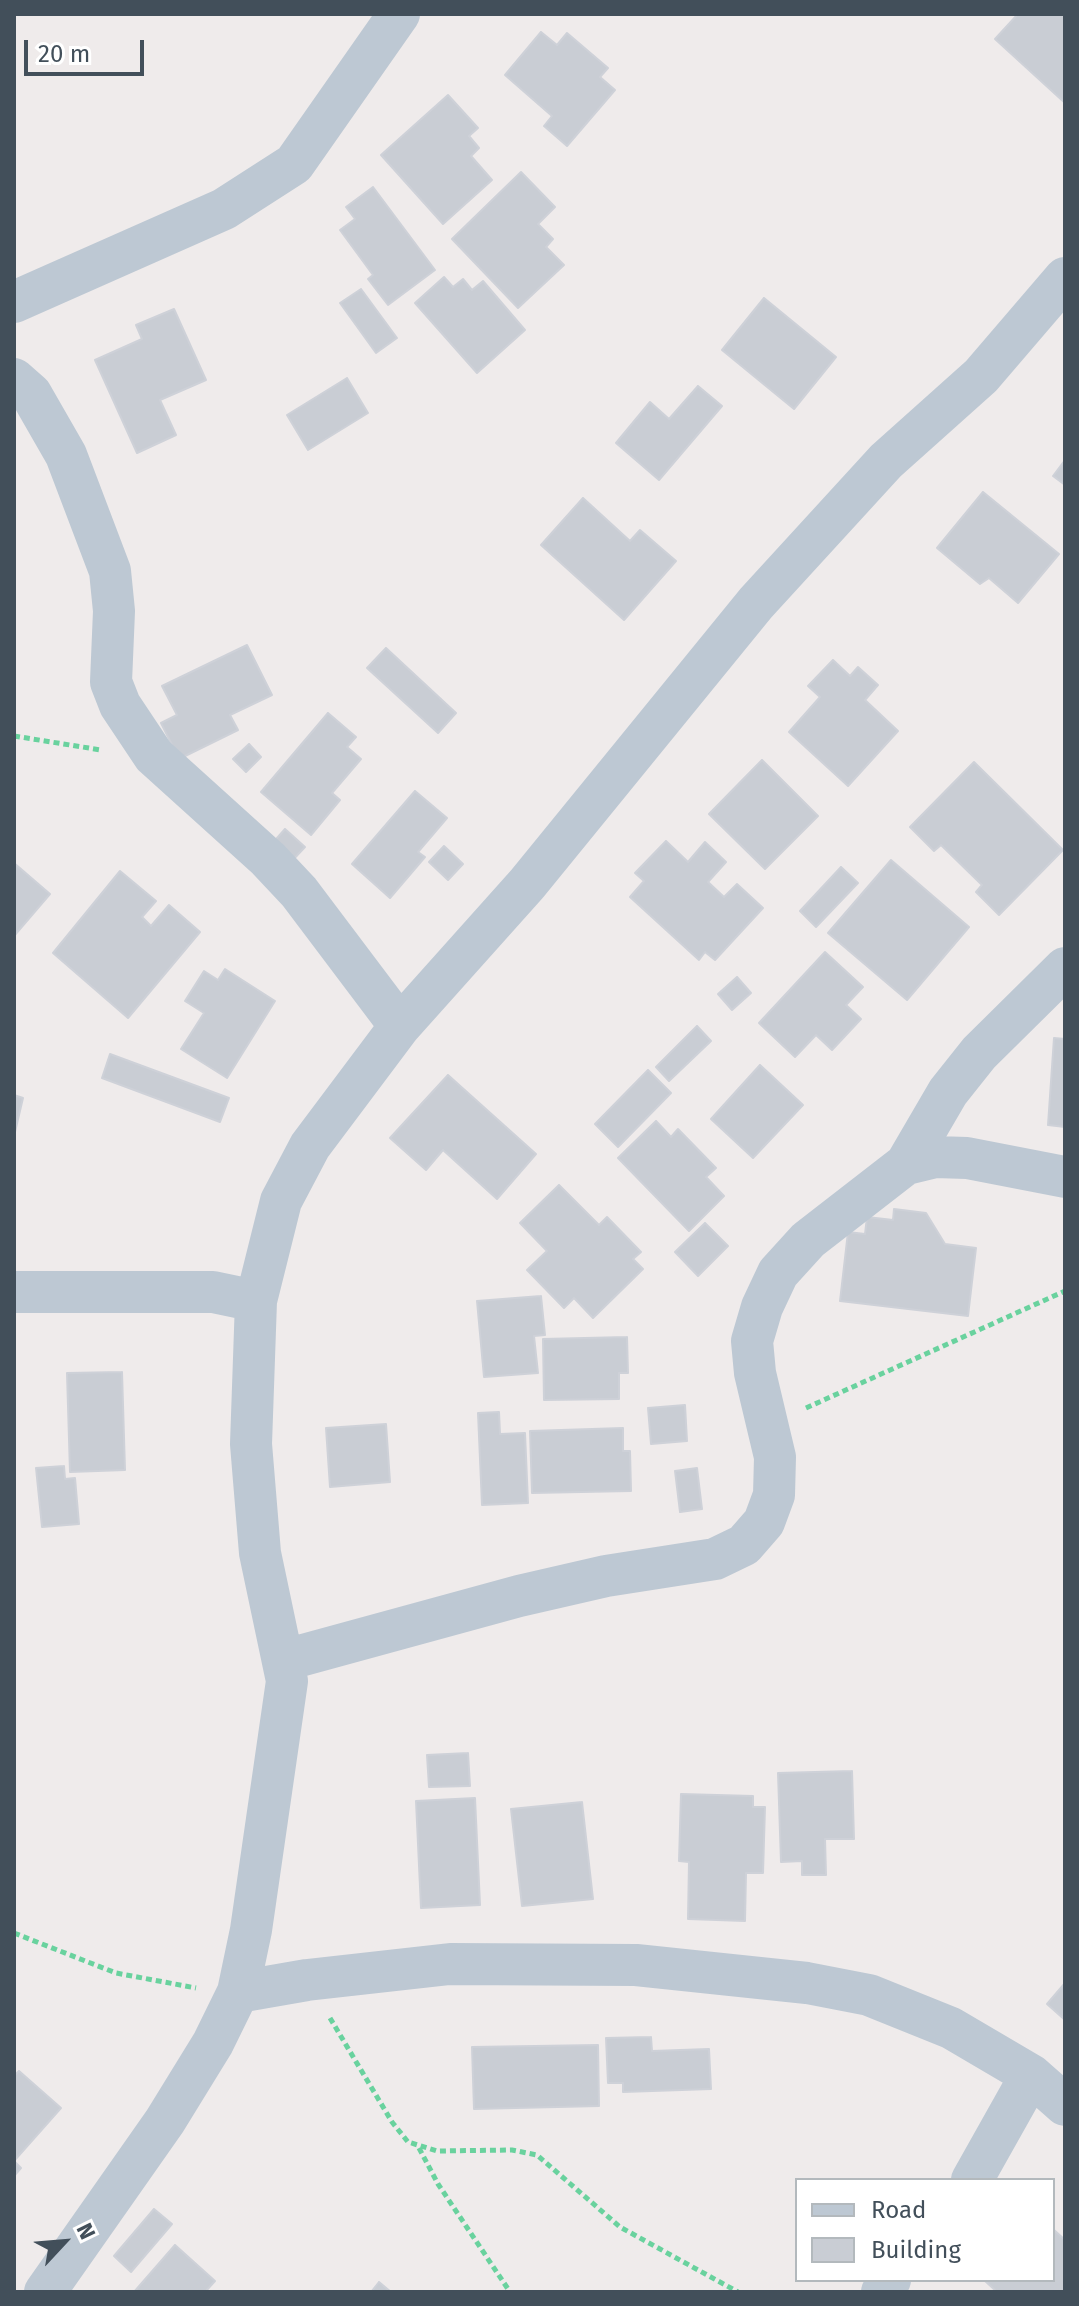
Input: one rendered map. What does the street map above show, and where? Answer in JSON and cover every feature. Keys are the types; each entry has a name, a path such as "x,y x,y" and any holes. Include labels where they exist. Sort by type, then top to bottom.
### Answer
{"street":[{"path":"14,302 224,209 294,164 399,14"},
{"path":"45,2292 165,2121 213,2043 238,1992 251,1930 286,1700 285,1660 267,1588 252,1482 256,1301 281,1201 310,1146 400,1026 527,884 756,603 886,461 981,376 1065,278"},
{"path":"14,379 31,394 66,455 110,571 114,611 111,682 120,705 154,756 268,859 299,892 400,1026"},
{"path":"285,1660 519,1596 606,1576 715,1559 744,1545 764,1522 774,1495 775,1457 755,1373 752,1341 762,1307 778,1273 808,1240 906,1164 948,1092 979,1053 1065,968"},
{"path":"906,1164 935,1157 967,1158 1065,1177"},
{"path":"14,1292 213,1292 256,1301"},
{"path":"238,1992 307,1980 450,1964 621,1965 807,1983 869,1995 951,2028 1031,2075 1065,2105"},
{"path":"973,2178 1031,2075"}],"path":[{"path":"14,736 154,756"},
{"path":"769,1426 1065,1291"},
{"path":"14,1933 116,1973 177,1987 238,1992"},
{"path":"307,1980 392,2122 408,2142 437,2151 512,2150 537,2155 620,2227 738,2292"},
{"path":"419,2147 438,2184 510,2292"}],"building":[{"path":"1018,14 1065,14 1065,103 995,39"},
{"path":"541,32 557,45 567,33 608,68 600,77 615,90 567,146 544,126 552,116 505,75"},
{"path":"448,95 478,128 469,136 479,148 471,156 492,180 443,224 381,155"},
{"path":"521,172 555,207 538,224 553,239 546,247 564,265 518,308 452,239"},
{"path":"373,187 435,270 388,305 368,279 373,275 340,230 355,219 346,207"},
{"path":"444,277 453,287 463,279 472,290 483,281 525,330 477,373 415,303"},
{"path":"361,289 397,338 376,353 340,303"},
{"path":"764,298 836,357 794,409 722,350"},
{"path":"174,309 206,380 160,400 176,435 137,453 95,360 142,339 136,325"},
{"path":"347,378 368,413 308,450 287,415"},
{"path":"698,386 722,406 659,480 616,443 650,402 669,419"},
{"path":"1065,460 1065,485 1053,476"},
{"path":"983,492 1059,554 1018,603 989,578 980,584 937,548"},
{"path":"583,498 630,541 640,530 676,561 624,620 541,545"},
{"path":"247,645 272,695 230,715 238,730 179,759 161,723 177,715 162,686"},
{"path":"386,648 456,713 438,733 367,668"},
{"path":"833,660 850,676 858,667 878,685 865,700 898,731 848,786 789,732 820,697 808,686"},
{"path":"328,713 356,737 347,747 361,759 332,793 340,800 311,835 261,792"},
{"path":"249,744 261,757 246,772 233,759"},
{"path":"762,760 818,816 765,869 709,814"},
{"path":"974,762 1063,850 999,915 976,892 982,885 941,845 934,851 910,827"},
{"path":"415,791 447,818 418,852 425,857 390,898 352,864"},
{"path":"285,829 305,847 290,863 270,846"},
{"path":"666,841 688,862 705,842 726,862 708,882 724,897 737,884 763,908 715,960 705,952 699,960 630,897 644,881 635,873"},
{"path":"444,846 463,864 448,880 429,862"},
{"path":"891,860 969,927 907,1000 828,933"},
{"path":"14,863 50,894 14,936"},
{"path":"841,867 858,883 816,927 800,911"},
{"path":"120,871 156,901 142,917 151,926 169,905 200,932 128,1018 53,953"},
{"path":"825,952 863,987 846,1005 861,1019 832,1050 816,1035 795,1057 759,1023"},
{"path":"225,969 275,1001 227,1078 181,1049 204,1013 185,1001 204,971 218,980"},
{"path":"737,977 751,993 732,1010 718,994"},
{"path":"697,1026 711,1041 669,1081 656,1067"},
{"path":"1054,1038 1065,1039 1065,1127 1048,1125"},
{"path":"110,1054 229,1098 220,1122 102,1078"},
{"path":"760,1065 803,1105 753,1158 711,1119"},
{"path":"648,1070 671,1093 618,1147 595,1124"},
{"path":"448,1075 536,1154 497,1199 443,1150 426,1170 390,1138"},
{"path":"14,1095 23,1098 15,1132 14,1131"},
{"path":"656,1121 671,1137 678,1129 716,1168 706,1177 724,1196 689,1231 618,1158"},
{"path":"559,1185 599,1225 607,1217 641,1252 633,1259 643,1269 593,1318 574,1298 564,1308 527,1270 547,1251 520,1223"},
{"path":"894,1209 926,1213 945,1244 976,1248 968,1316 840,1301 848,1232 865,1234 867,1217 893,1220"},
{"path":"705,1223 728,1246 698,1276 675,1252"},
{"path":"541,1296 545,1335 534,1336 538,1373 484,1377 477,1301"},
{"path":"627,1337 628,1373 619,1373 619,1399 544,1400 543,1339"},
{"path":"122,1372 125,1470 70,1472 67,1373"},
{"path":"685,1405 687,1441 651,1444 648,1408"},
{"path":"499,1412 500,1434 525,1433 528,1503 482,1505 478,1413"},
{"path":"386,1424 390,1482 330,1487 326,1428"},
{"path":"623,1428 623,1451 630,1451 631,1491 532,1493 530,1431"},
{"path":"64,1466 65,1479 75,1478 79,1524 42,1527 36,1468"},
{"path":"697,1468 702,1509 680,1512 675,1471"},
{"path":"468,1753 470,1786 429,1787 427,1755"},
{"path":"852,1771 854,1839 825,1839 826,1875 802,1875 802,1861 781,1862 778,1773"},
{"path":"681,1794 753,1796 753,1807 765,1807 763,1873 746,1873 745,1921 688,1919 689,1862 679,1861"},
{"path":"475,1798 480,1905 421,1908 416,1801"},
{"path":"582,1802 593,1899 522,1906 511,1809"},
{"path":"1065,1983 1065,2020 1047,2004"},
{"path":"651,2037 652,2051 709,2049 711,2089 623,2092 623,2083 608,2083 606,2038"},
{"path":"598,2045 599,2106 474,2109 472,2047"},
{"path":"19,2071 61,2108 14,2161 14,2076"},
{"path":"14,2161 21,2168 14,2176"},
{"path":"154,2209 172,2224 131,2272 114,2256"},
{"path":"1055,2231 1065,2240 1065,2292 997,2292 986,2282 1055,2282"},
{"path":"175,2245 215,2281 205,2292 134,2292"},
{"path":"379,2282 391,2292 371,2292"}]}
